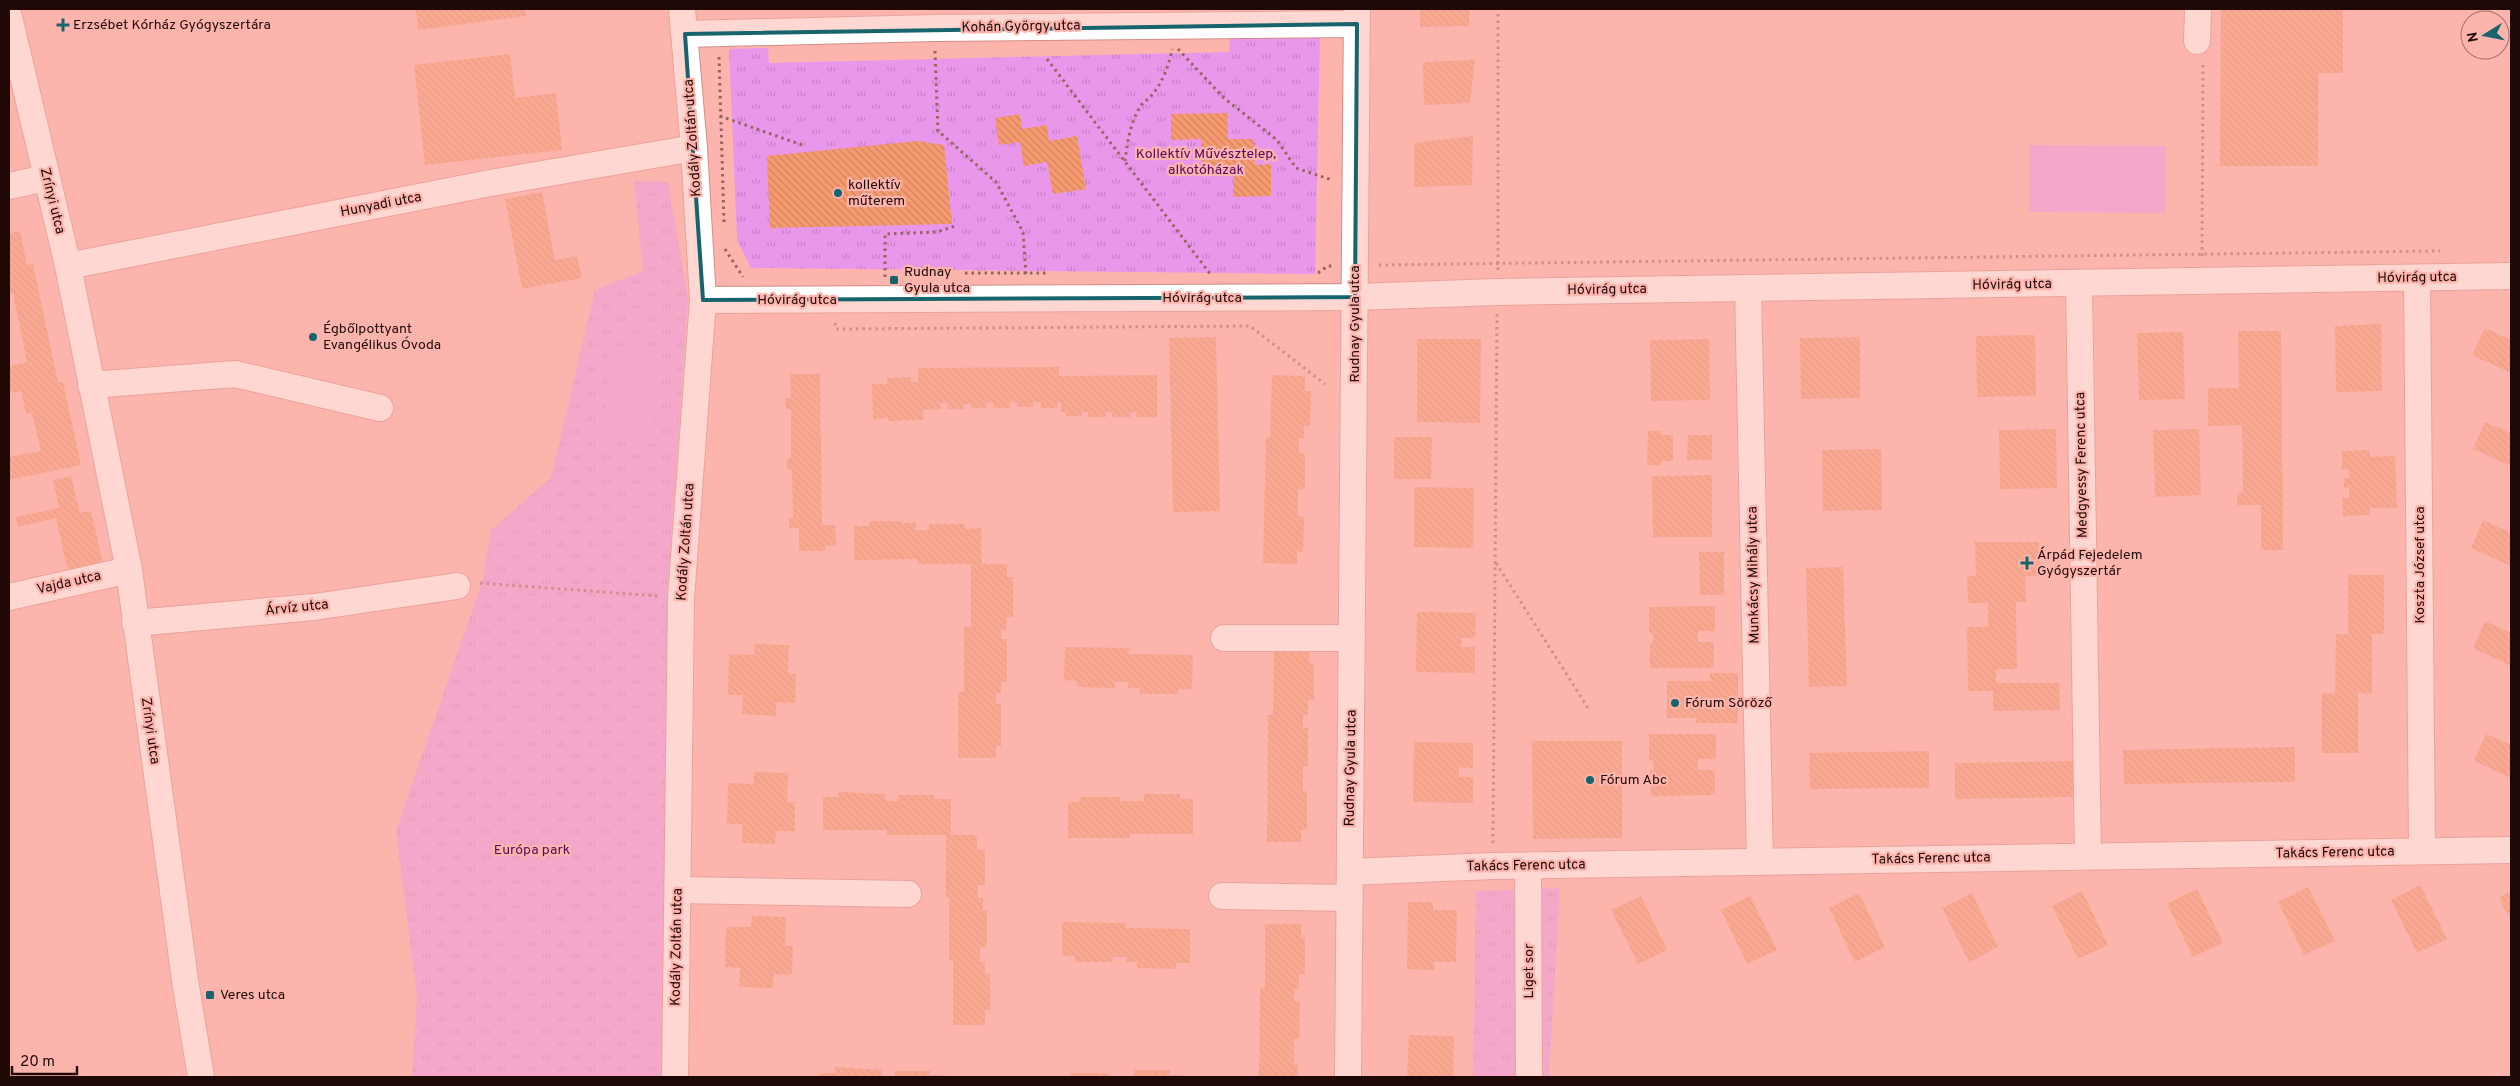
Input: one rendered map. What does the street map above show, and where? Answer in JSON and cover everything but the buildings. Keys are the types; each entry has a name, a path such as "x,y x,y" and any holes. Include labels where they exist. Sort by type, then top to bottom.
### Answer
{"street":[{"path":"2197,41 2198,9"},
{"name":"Kohán György utca","path":"684,21 718,34 1357,16"},
{"name":"Rudnay Gyula utca","path":"1348,1077 1357,16"},
{"name":"Zrínyi utca","path":"9,17 68,266 129,570 197,1076"},
{"name":"Kodály Zoltán utca","path":"675,1077 681,599 703,300 684,21"},
{"name":"Hunyadi utca","path":"68,266 485,184 694,148"},
{"path":"9,186 46,178"},
{"name":"Hóvirág utca","path":"703,300 1355,297 1497,292 2511,276"},
{"name":"Koszta József utca","path":"2417,278 2422,851"},
{"name":"Medgyessy Ferenc utca","path":"2079,284 2088,856"},
{"name":"Munkácsy Mihály utca","path":"1748,288 1760,862"},
{"path":"91,385 235,374 380,408"},
{"name":"Vajda utca","path":"9,597 129,570"},
{"name":"Árvíz utca","path":"135,623 314,607 457,586"},
{"path":"1224,638 1352,638"},
{"name":"Takács Ferenc utca","path":"1350,872 1493,866 2511,850"},
{"name":"Liget sor","path":"1528,866 1530,1077"},
{"path":"678,890 908,894"},
{"path":"1222,896 1350,898"}],"path":[{"path":"1493,866 1498,9"},
{"path":"934,28 938,131 996,182 1023,232 1030,299"},
{"path":"718,34 725,232"},
{"path":"2197,41 2203,52 2201,282"},
{"path":"1125,162 1129,135 1137,111 1143,102 1152,96 1168,67 1173,43 1224,98 1277,140 1296,168 1356,187"},
{"path":"1047,59 1212,278 1203,277"},
{"path":"720,116 805,146"},
{"path":"886,300 885,234 937,232 958,225"},
{"path":"725,242 725,251 743,277 752,277"},
{"path":"1314,276 1328,266 1355,265 2441,251"},
{"path":"960,273 1053,273"},
{"path":"875,274 894,274"},
{"path":"834,300 836,329 1250,326 1325,384"},
{"path":"1496,563 1588,708"},
{"path":"457,586 482,582 681,599"}],"highlighted area":[{"path":"1357,24 1355,297 703,300 685,34"}],"green space":[{"name":"Kollektív Művésztelep, alkotóházak","path":"1230,36 1320,36 1315,274 751,268 737,240 729,49 768,48 769,63 1229,52"},
{"path":"2029,145 2166,146 2166,213 2029,212"},
{"name":"Európa park","path":"634,181 668,182 688,298 667,597 663,1077 412,1077 417,997 396,831 482,582 491,530 551,478 595,290 643,271"},
{"path":"609,346 658,349 652,444 604,441"},
{"path":"1560,888 1549,1077 1473,1077 1476,891"}],"place":[{"name":"Erzsébet Kórház Gyógyszertára","path":"63,25"},
{"name":"kollektív műterem","path":"838,193"},
{"name":"Rudnay Gyula utca","path":"894,280"},
{"name":"Égbőlpottyant Evangélikus Óvoda","path":"313,337"},
{"name":"Árpád Fejedelem Gyógyszertár","path":"2027,563"},
{"name":"Fórum Söröző","path":"1675,703"},
{"name":"Fórum Abc","path":"1590,780"},
{"name":"Veres utca","path":"210,995"}]}
